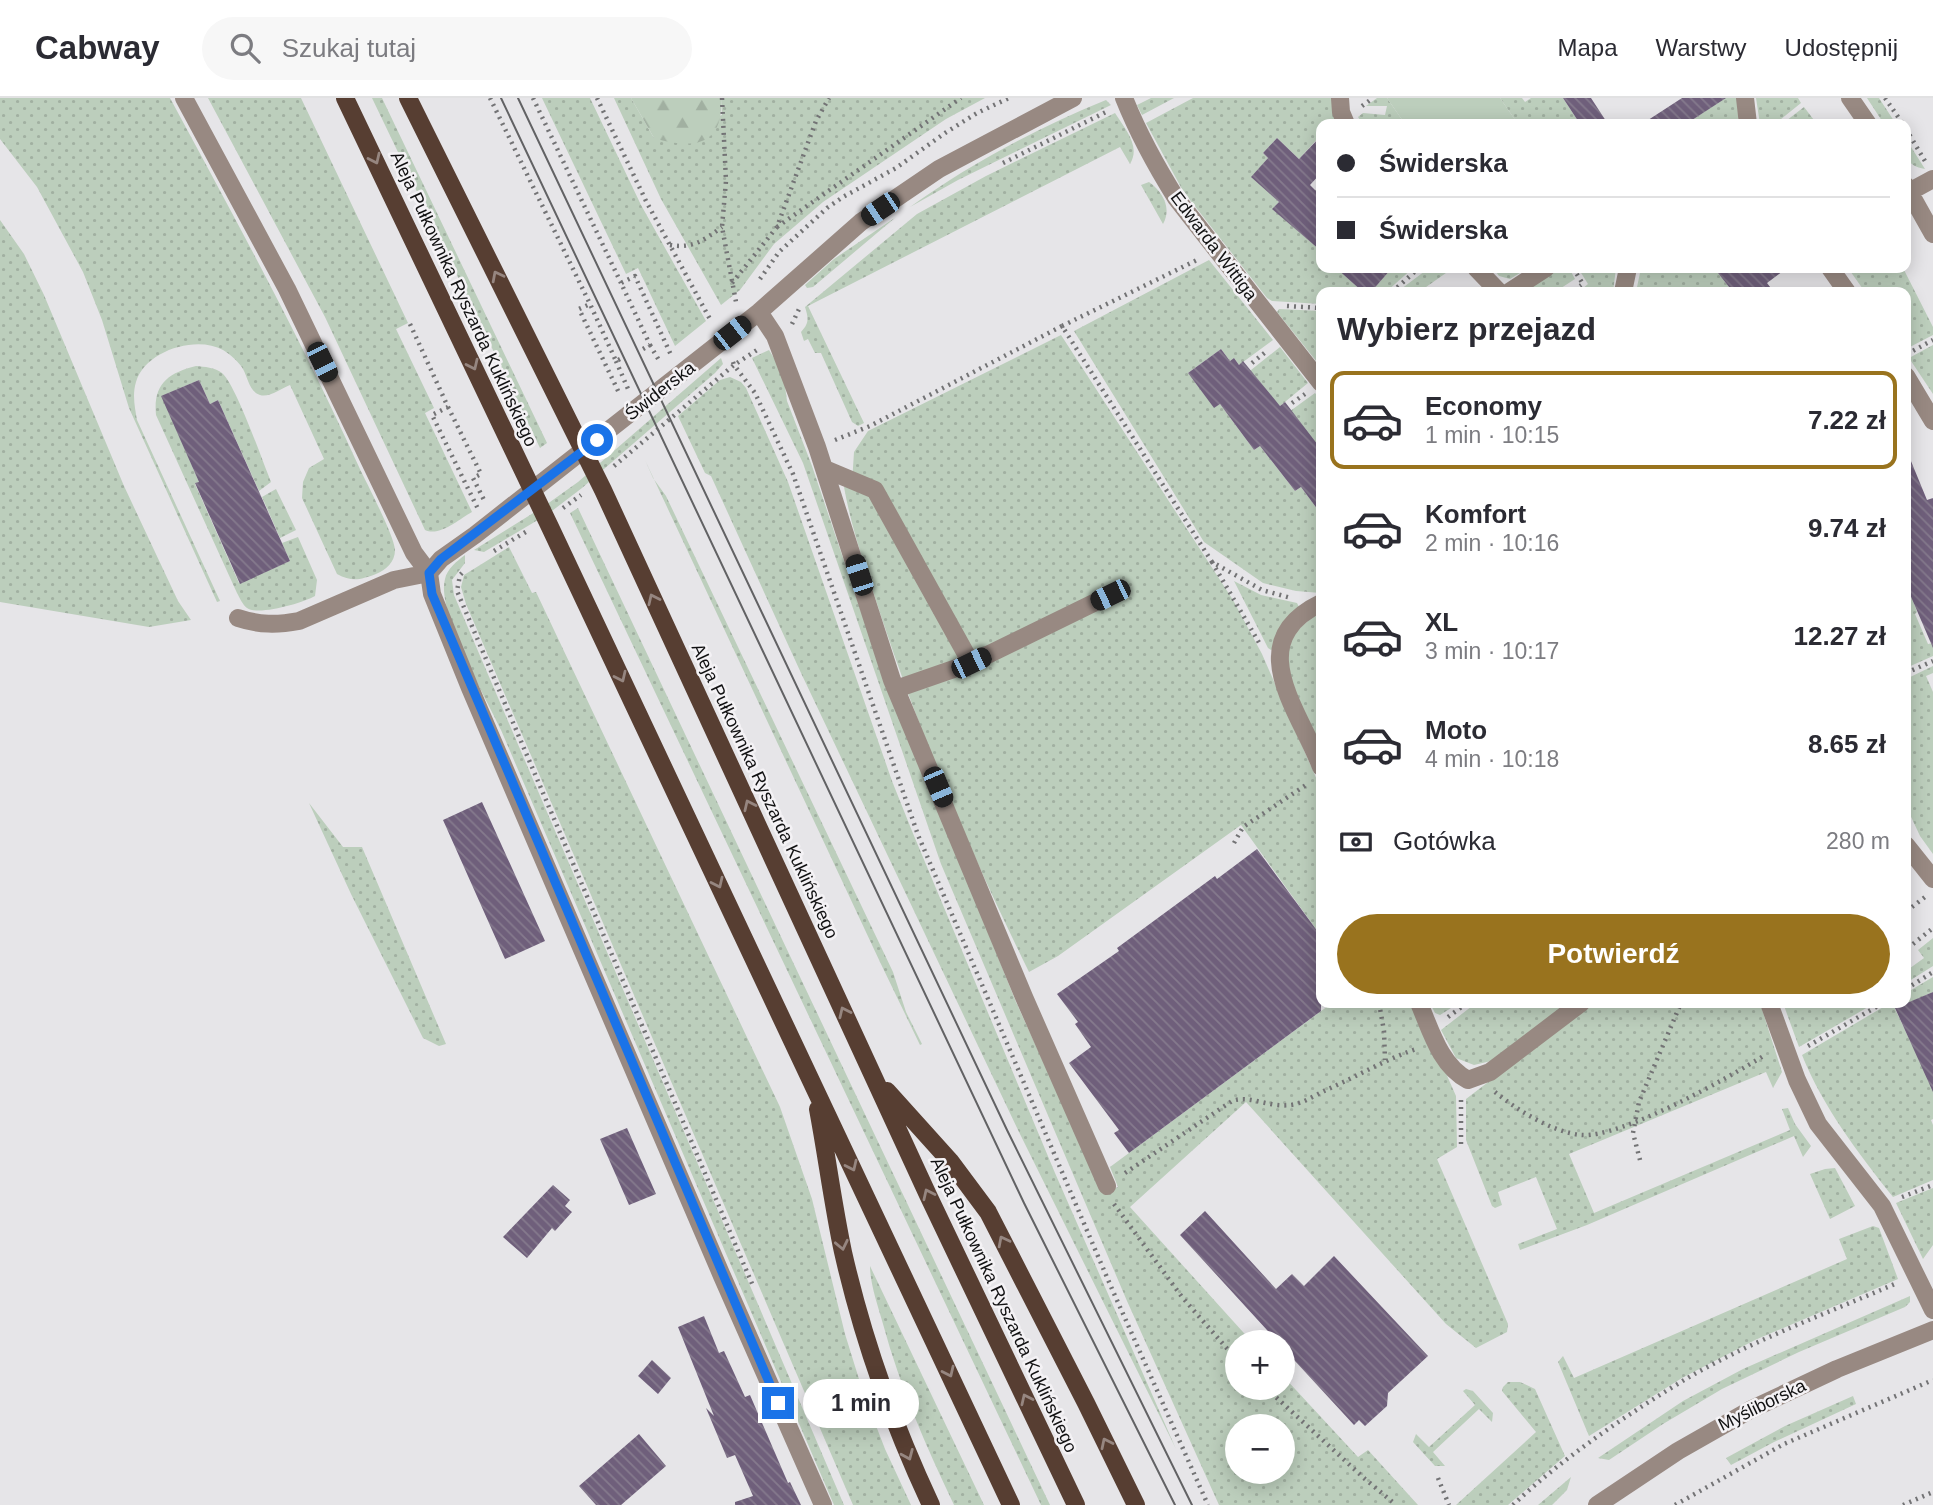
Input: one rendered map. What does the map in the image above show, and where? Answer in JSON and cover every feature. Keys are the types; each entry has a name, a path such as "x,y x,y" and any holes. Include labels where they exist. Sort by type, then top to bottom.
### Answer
{"main road":[{"name":"Aleja Pułkownika Ryszarda Kuklińskiego","path":"345,98 1012,1505"},
{"name":"Aleja Pułkownika Ryszarda Kuklińskiego","path":"408,98 572,424 934,1208 1076,1505"},
{"path":"873,1074 950,1161 988,1212 1087,1402 1136,1505"},
{"path":"812,1082 843,1253 868,1345 891,1415 931,1505"}],"street":[{"path":"184,98 287,289 414,554 429,573 432,594 447,634 716,1264 823,1505"},
{"name":"Świderska","path":"429,573 441,559 759,312 861,222 939,169 1073,98"},
{"path":"1340,98 1344,119"},
{"path":"1745,98 1747,119"},
{"path":"1850,98 1865,119"},
{"name":"Edwarda Wittiga","path":"1124,100 1169,187 1215,250 1316,377"},
{"path":"1911,187 1932,175"},
{"path":"1911,196 1933,234"},
{"path":"1481,273 1494,287"},
{"path":"1517,287 1538,273"},
{"path":"759,312 775,336 825,469 896,689 1104,1181"},
{"path":"1911,384 1933,421"},
{"path":"825,469 875,490 971,663"},
{"path":"238,618 258,624 299,621 394,580 429,573"},
{"path":"896,689 971,663 1110,595"},
{"path":"1316,606 1292,622 1282,644 1280,664 1282,684 1316,775"},
{"path":"1911,851 1933,879"},
{"path":"1421,1008 1451,1069 1474,1079 1490,1072 1574,1008"},
{"path":"1771,1008 1818,1124 1882,1206 1933,1310"},
{"name":"Myśliborska","path":"1600,1504 1678,1451 1750,1410 1837,1369 1933,1330"}],"path":[{"path":"490,98 618,360 632,398"},
{"path":"533,98 664,370"},
{"path":"597,98 670,244 710,316 713,333 755,393 793,474 918,835 1112,1289 1208,1505"},
{"path":"722,98 726,181 722,227 737,306"},
{"path":"777,227 816,121 828,98"},
{"path":"732,283 777,227 961,98"},
{"path":"1885,98 1900,119"},
{"path":"996,167 1124,100"},
{"path":"1911,138 1932,175"},
{"path":"670,244 683,247 700,244 722,227"},
{"path":"817,447 870,426 1215,250"},
{"path":"1398,287 1413,273"},
{"path":"1576,273 1583,284 1580,286"},
{"path":"621,283 635,276 668,347"},
{"path":"734,365 792,325 806,300"},
{"path":"590,304 579,309 616,387"},
{"path":"410,324 481,474 473,478 488,508"},
{"path":"1062,326 1212,562 1264,652"},
{"path":"1911,351 1933,340"},
{"path":"643,349 650,345"},
{"path":"448,407 432,415 479,513"},
{"path":"465,543 476,562 460,575 457,591 753,1286"},
{"path":"1212,562 1262,590 1300,599"},
{"path":"1911,671 1933,661"},
{"path":"1234,843 1243,827 1316,775"},
{"path":"1913,944 1933,928"},
{"path":"1911,986 1933,972"},
{"path":"1380,1008 1385,1059"},
{"path":"1453,1014 1461,1008"},
{"path":"1640,1160 1633,1133 1639,1102 1679,1008"},
{"path":"1461,1143 1461,1093 1474,1079 1518,1111 1580,1135 1600,1133 1634,1124 1748,1065 1786,1050 1873,1008"},
{"path":"1225,1346 1182,1297 1115,1206 1104,1181 1125,1173 1232,1101 1242,1098 1273,1107 1297,1104 1350,1080 1385,1059 1436,1042"},
{"path":"1882,1206 1933,1185"},
{"path":"1513,1505 1584,1446 1692,1376 1769,1338 1916,1275"},
{"path":"1675,1505 1784,1444 1933,1380"},
{"path":"1279,1400 1396,1505"},
{"path":"1438,1478 1449,1505"},
{"path":"1903,1505 1933,1492"}],"green space":[{"path":"0,98 170,98 292,327 380,509 395,550 392,562 386,568 361,579 337,574 302,498 303,482 309,468 324,459 290,385 271,394 260,395 251,387 243,369 226,352 212,346 186,345 160,354 141,371 135,387 135,406 137,420 220,601 217,602 129,408 102,320 83,272 37,187 0,139"},
{"path":"208,98 301,98 408,323 396,329 434,408 425,413 472,512 449,526 431,532 425,530 325,317"},
{"path":"372,98 382,98 547,443 540,448"},
{"path":"542,98 590,98 641,205 706,321 675,346 638,268 626,274"},
{"path":"614,98 631,98 654,138 722,115 721,98 985,98 946,119 823,202 774,244 740,290 721,305 661,199"},
{"path":"631,98 721,98 721,114 711,135 703,140 681,144 668,142 654,138"},
{"path":"1151,98 1174,98 1142,115 1137,105"},
{"path":"1193,98 1332,98 1336,118 1316,119 1316,140 1299,159 1277,138 1263,153 1268,158 1252,177 1279,202 1273,209 1316,247 1316,273 1344,273 1357,287 1316,287 1316,304 1272,301 1267,298 1183,191 1146,123"},
{"path":"1377,98 1387,98 1402,119 1359,119 1358,117 1363,113 1385,115 1387,106 1366,106"},
{"path":"1387,98 1500,98 1515,119 1402,119"},
{"path":"1500,98 1522,98 1525,102 1531,98 1563,98 1577,119 1515,119"},
{"path":"1721,98 1737,98 1738,119 1694,119 1722,100"},
{"path":"1756,98 1798,98 1801,103 1781,119 1759,119"},
{"path":"1867,98 1879,98 1893,119 1881,119"},
{"path":"1106,100 1111,105 958,180 910,207 1005,148"},
{"path":"1804,107 1813,119 1788,119"},
{"path":"1115,113 1133,144 1130,164 1120,147 808,306 864,423 858,426 852,422 821,353 815,353 808,339 804,341 801,332 808,320 805,307 917,214 986,176"},
{"path":"1911,147 1925,169 1911,163"},
{"path":"1149,182 1165,201 1167,212 1163,224 1141,185"},
{"path":"896,217 813,287 807,288 805,285 834,259"},
{"path":"0,220 24,254 44,295 124,486 178,601 191,620 149,627 0,602"},
{"path":"1209,260 1273,340 1239,365 1234,358 1230,361 1221,349 1188,373 1214,407 1220,404 1254,450 1260,446 1295,491 1301,487 1316,507 1316,593 1263,583 1204,542 1074,331"},
{"path":"1388,273 1407,273 1392,287 1375,287"},
{"path":"1422,273 1446,273 1426,287 1404,287"},
{"path":"1497,273 1520,273 1510,279"},
{"path":"1550,273 1572,273 1575,279 1563,287 1529,287"},
{"path":"1581,273 1615,273 1614,287 1584,287 1588,284"},
{"path":"1640,273 1718,273 1729,287 1637,287"},
{"path":"1852,273 1906,273 1933,327 1933,335 1911,346 1911,287 1861,287"},
{"path":"1279,309 1316,311 1316,361 1277,312"},
{"path":"1061,335 1233,600 1262,654 1316,778 1316,929 1241,825 1058,956 1029,972 968,842 931,754 898,664 851,520 844,487 852,483 854,452 868,431"},
{"path":"1933,345 1933,394 1911,361 1911,357"},
{"path":"1280,347 1308,383 1280,406 1246,374"},
{"path":"769,350 777,363 787,401 812,466 870,638 1016,1002 1103,1193 1118,1187 1110,1167 1325,1008 1417,1008 1456,1096 1457,1147 1437,1159 1508,1324 1507,1332 1476,1348 1446,1324 1246,1102 1130,1207 1241,1330 1225,1330 1225,1400 1295,1400 1295,1389 1358,1457 1368,1450 1418,1505 1219,1505 1127,1301 941,864 803,463 752,358"},
{"path":"721,358 723,364 715,373 582,488 548,514 484,552 474,550 578,482"},
{"path":"196,366 216,370 228,380 271,482 259,491 218,400 210,404 199,380 162,396 199,482 195,484 239,583 290,561 282,543 298,537 317,580 315,596 270,610 253,610 242,603 156,415 157,395 164,381 178,372"},
{"path":"730,377 741,382 746,388 788,482 892,781 912,831 1055,1173 1176,1449 1019,1132 801,673 711,476 705,473 678,416 720,380"},
{"path":"1315,393 1316,444 1286,414"},
{"path":"654,480 666,496 893,972 906,1012 922,1044 920,1045 880,962"},
{"path":"276,489 296,530 280,538 262,497"},
{"path":"578,508 1050,1505 1041,1505 570,513"},
{"path":"509,547 532,593 536,592 780,1107 812,1199 845,1334 863,1392 911,1505 853,1505 466,604 461,587 464,575"},
{"path":"465,555 465,563 452,580 454,595 844,1505 834,1505 501,730 455,632 444,593 445,579 450,569"},
{"path":"1234,581 1261,595 1297,603 1299,607 1275,648 1268,648"},
{"path":"1911,595 1917,612 1915,614 1928,644 1933,643 1933,656 1911,666"},
{"path":"1316,615 1316,741 1290,683 1287,668 1290,642"},
{"path":"1933,666 1933,673 1926,676 1933,692 1933,854 1911,817 1911,677"},
{"path":"309,803 343,847 362,847 446,1044 439,1046 423,1038"},
{"path":"1933,938 1933,966 1911,980 1911,967 1924,958 1918,950"},
{"path":"1933,977 1933,992 1911,1002 1911,990"},
{"path":"1432,1008 1451,1008 1440,1015"},
{"path":"1470,1008 1562,1008 1491,1061 1474,1065 1456,1058 1441,1030"},
{"path":"1584,1008 1762,1008 1782,1072 1773,1088 1766,1072 1569,1154 1594,1213 1790,1130 1782,1109 1788,1108 1795,1124 1811,1146 1803,1157 1794,1136 1587,1225 1520,1250 1518,1244 1557,1229 1536,1177 1498,1192 1502,1205 1495,1208 1492,1206 1466,1140 1466,1099"},
{"path":"1785,1008 1866,1008 1799,1047"},
{"path":"1882,1008 1897,1008 1895,1009 1933,1089 1933,1180 1893,1197 1831,1111 1802,1055"},
{"path":"1835,1168 1855,1206 1830,1219 1810,1174"},
{"path":"1933,1188 1933,1245 1923,1259 1896,1203"},
{"path":"1873,1226 1879,1228 1898,1279 1755,1340 1682,1378 1589,1436 1558,1362 1563,1356 1574,1378 1847,1259 1839,1239"},
{"path":"870,1266 984,1505 954,1505 897,1371 871,1280"},
{"path":"1910,1296 1910,1302 1905,1307 1799,1352 1722,1389 1609,1460 1598,1458 1683,1401 1743,1369"},
{"path":"1508,1382 1520,1382 1535,1389 1565,1456 1508,1505 1456,1505 1536,1432 1502,1391"},
{"path":"1463,1391 1473,1391 1493,1413 1492,1422 1479,1409 1433,1452 1445,1466 1435,1466 1413,1442 1416,1434 1429,1447 1475,1405"},
{"path":"1853,1396 1856,1404 1731,1465 1726,1458 1785,1426"},
{"path":"1571,1477 1567,1490 1552,1505 1538,1505"}],"building":[{"path":"1563,98 1591,98 1605,119 1577,119"},
{"path":"1682,98 1726,98 1694,119 1650,119"},
{"path":"1277,138 1299,159 1316,141 1316,178 1310,185 1316,191 1316,247 1272,209 1279,202 1251,177 1268,158 1263,153"},
{"path":"1342,273 1388,273 1375,287 1357,287"},
{"path":"1718,273 1780,273 1767,283 1770,287 1729,287"},
{"path":"1221,349 1230,361 1234,358 1239,365 1243,361 1280,406 1285,402 1316,442 1316,507 1301,487 1295,491 1260,446 1254,450 1220,404 1214,408 1188,373"},
{"path":"199,380 210,404 218,400 290,561 240,584 195,483 199,482 161,396"},
{"path":"1911,461 1927,500 1933,498 1933,648 1911,597"},
{"path":"482,802 545,941 505,959 443,820"},
{"path":"1257,849 1316,929 1316,1008 1321,1008 1321,1011 1129,1153 1114,1133 1119,1130 1069,1063 1091,1047 1075,1024 1078,1022 1057,994 1119,951 1117,948 1215,876 1217,879"},
{"path":"1933,992 1933,1092 1895,1008 1911,1008 1911,1001"},
{"path":"627,1128 656,1194 629,1205 600,1139"},
{"path":"553,1185 570,1200 565,1206 572,1212 555,1231 552,1228 527,1258 503,1237"},
{"path":"1205,1211 1276,1289 1292,1274 1304,1286 1334,1256 1428,1356 1388,1393 1387,1406 1365,1426 1359,1420 1354,1425 1295,1361 1295,1330 1267,1330 1180,1235"},
{"path":"704,1316 719,1353 724,1351 745,1397 750,1395 788,1483 790,1482 801,1505 735,1505 735,1502 753,1496 735,1455 727,1458 706,1408 714,1416 678,1327"},
{"path":"652,1360 671,1378 658,1394 638,1376"},
{"path":"639,1434 666,1466 621,1505 596,1505 579,1486"}],"tram line":[{"path":"501,98 1024,1203 1175,1505"},
{"path":"518,98 1007,1130 1192,1505"}],"route":[{"path":"597,440 441,559 429,573 432,594 442,623 778,1403"}]}
